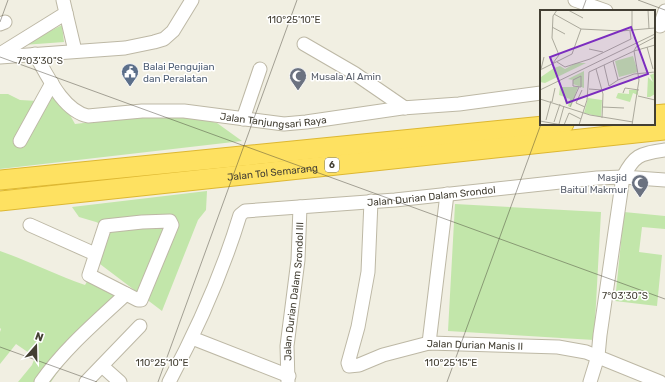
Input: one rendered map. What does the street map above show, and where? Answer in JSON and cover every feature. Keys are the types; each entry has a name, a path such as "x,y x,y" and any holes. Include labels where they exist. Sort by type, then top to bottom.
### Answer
{"highway":[{"path":"655,115 665,114"},
{"name":"Jalan Tol Semarang","path":"0,180 554,125"},
{"name":"Jalan Tol Semarang","path":"0,201 665,130"}],"street":[{"path":"63,0 75,51"},
{"path":"0,57 125,48 154,42 164,39 173,31 192,0"},
{"path":"574,0 603,10"},
{"path":"660,26 665,11"},
{"path":"0,54 66,13"},
{"path":"304,44 354,73 405,108"},
{"name":"Jalan Tanjungsari Raya","path":"35,54 68,106 78,113 88,116 142,111 184,111 284,124 405,108 459,104 540,93"},
{"path":"243,119 260,69"},
{"path":"20,141 52,83"},
{"path":"590,382 598,356 623,177 629,165 637,157 646,153 665,150"},
{"name":"Jalan Durian Dalam Srondol","path":"192,338 226,259 240,215 245,211 448,194 584,179 623,177 665,180"},
{"path":"429,343 448,194"},
{"name":"Jalan Durian Manis II","path":"371,201 368,272 358,327 348,363 349,366 429,343 558,347 586,352 598,356 660,382"},
{"name":"Jalan Durian Dalam Srondol III","path":"289,379 286,350 298,260 300,207"},
{"path":"168,220 171,222 172,225 141,300 89,276 88,274 95,254 104,227 106,226 168,220"},
{"path":"30,225 95,254"},
{"path":"41,382 70,347 126,294"},
{"path":"86,382 140,326"},
{"path":"169,382 192,338 289,379"},
{"path":"102,366 120,382"}],"green space":[{"path":"62,25 64,42 23,45"},
{"path":"45,93 61,99 75,124 174,112 217,123 242,141 0,169 0,94 8,94 20,100 38,101"},
{"path":"207,191 206,210 198,220 162,311 96,261 107,227 79,217 72,207"},
{"path":"455,204 601,212 594,340 448,331"},
{"path":"624,212 665,216 665,229 642,227 639,252 662,255 657,306 615,301"},
{"path":"0,251 85,285 89,278 122,294 59,370 51,382 18,382 32,365 35,357 16,344 0,364"}],"place":[{"name":"Balai Pengujian dan Peralatan","path":"130,87"},
{"name":"Musala Al Amin","path":"298,91"},
{"name":"Masjid Baitul Makmur","path":"640,198"}]}
